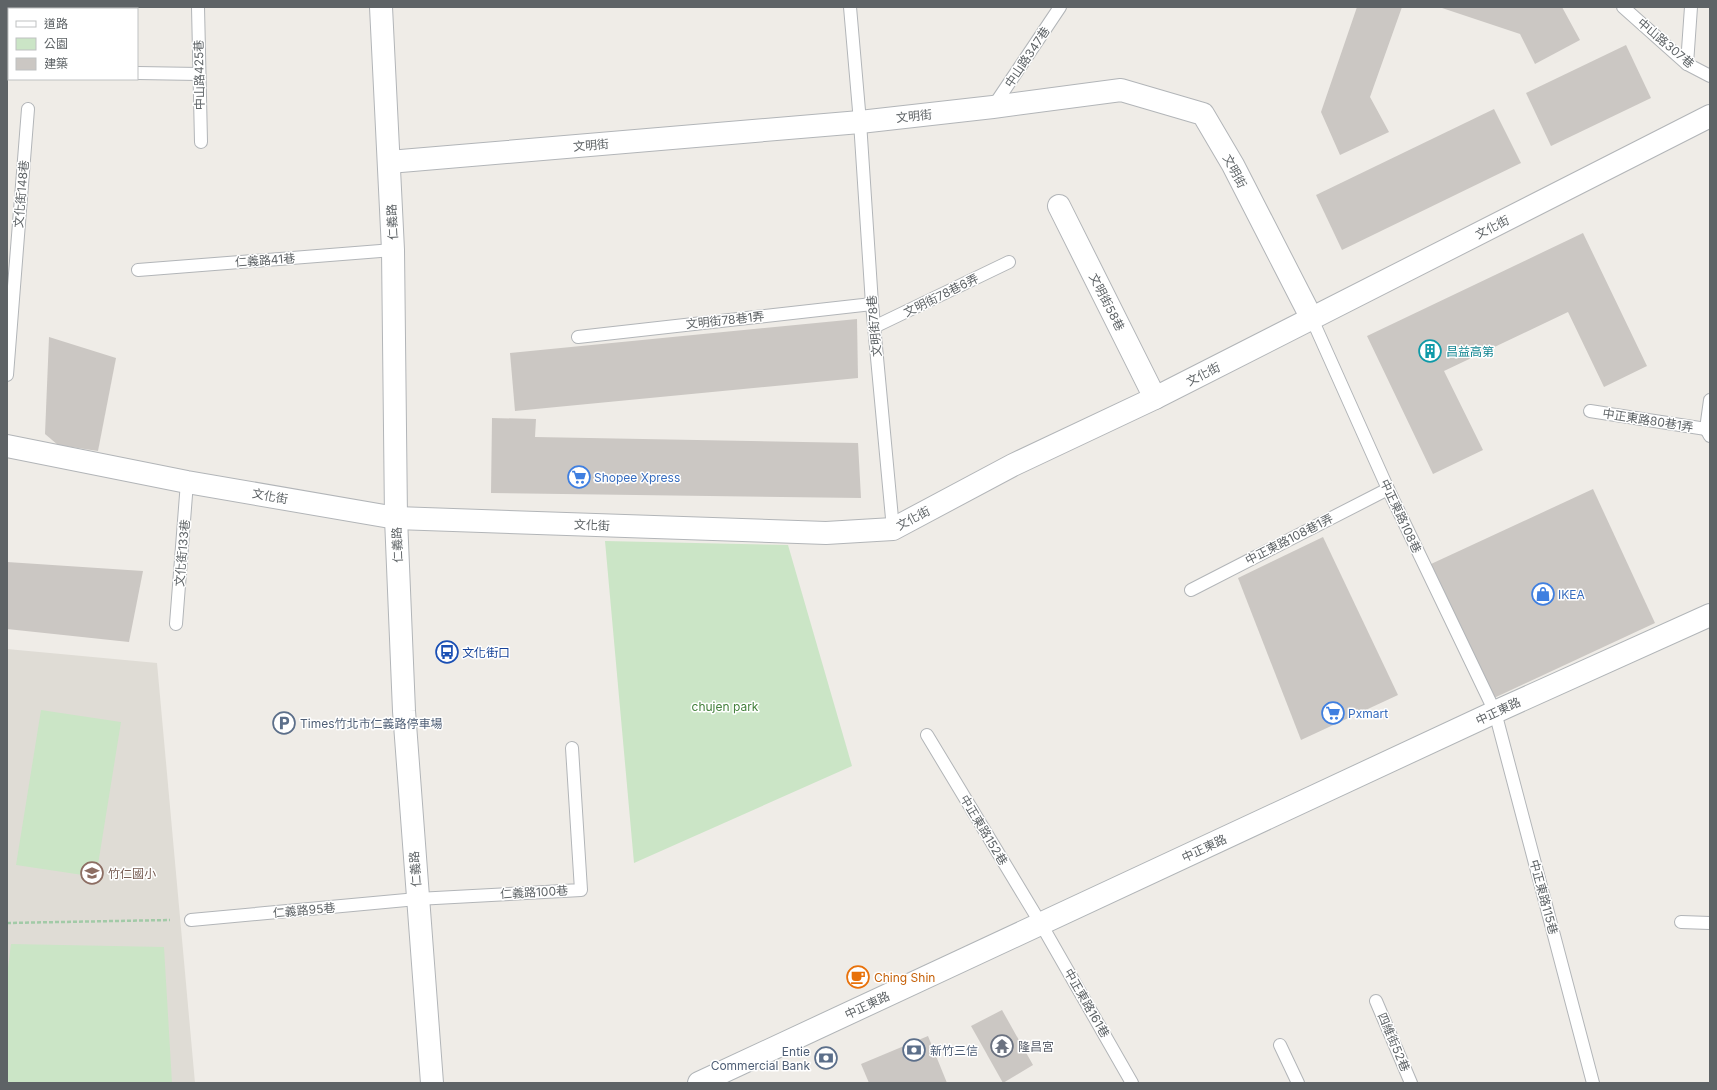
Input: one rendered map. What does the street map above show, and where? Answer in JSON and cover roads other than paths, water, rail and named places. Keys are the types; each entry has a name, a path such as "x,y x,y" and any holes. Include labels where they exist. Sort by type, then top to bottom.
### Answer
{"street":[{"name":"仁義路","path":"381,7 393,250 396,518 404,711 432,1083"},
{"name":"文明街","path":"389,162 860,122 993,107 1121,90 1203,114 1233,166 1312,319"},
{"name":"文化街","path":"7,446 187,482 396,518 812,533 893,529 1013,465 1155,398 1710,116"},
{"name":"文明街58巷","path":"1059,206 1155,398"},
{"name":"中正東路","path":"699,1083 1495,712 1710,615"}],"lane":[{"name":"中山路425巷","path":"198,7 201,142"},
{"name":"文明街78巷","path":"850,7 860,122 872,304 893,529"},
{"name":"中山路347巷","path":"993,107 1060,7"},
{"name":"中山路307巷","path":"1623,7 1687,64 1710,76"},
{"path":"1687,64 1691,7"},
{"path":"138,73 199,74"},
{"name":"文化街148巷","path":"7,375 11,278 28,109"},
{"name":"仁義路41巷","path":"138,270 393,250"},
{"name":"文明街78巷6弄","path":"874,327 1008,262"},
{"name":"文明街78巷1弄","path":"578,337 872,304"},
{"name":"中正東路108巷","path":"1312,319 1388,489 1495,712"},
{"path":"1708,433 1710,400"},
{"name":"中正東路80巷1弄","path":"1590,411 1708,433"},
{"name":"文化街133巷","path":"176,624 187,482"},
{"name":"中正東路108巷1弄","path":"1191,590 1388,489"},
{"name":"中正東路115巷","path":"1495,712 1593,1083"},
{"name":"中正東路152巷","path":"927,735 1042,924"},
{"name":"仁義路100巷","path":"417,899 581,890 572,748"},
{"name":"仁義路95巷","path":"191,920 417,899"},
{"path":"1681,922 1710,923"},
{"name":"中正東路161巷","path":"1042,924 1132,1083"},
{"name":"四維街52巷","path":"1376,1001 1411,1083"},
{"path":"1280,1045 1298,1083"}],"place":[{"name":"昌益高第","path":"1430,351"},
{"name":"Shopee Xpress","path":"579,477"},
{"name":"IKEA","path":"1543,594"},
{"name":"文化街口","path":"447,652"},
{"name":"Pxmart","path":"1333,713"},
{"name":"Times竹北市仁義路停車場","path":"284,723"},
{"name":"竹仁國小","path":"92,873"},
{"name":"Ching Shin","path":"858,977"},
{"name":"隆昌宮","path":"1002,1046"},
{"name":"新竹三信","path":"914,1050"},
{"name":"Entie Commercial Bank","path":"826,1058"}],"park label":[{"name":"chujen park","path":"725,706"}]}
